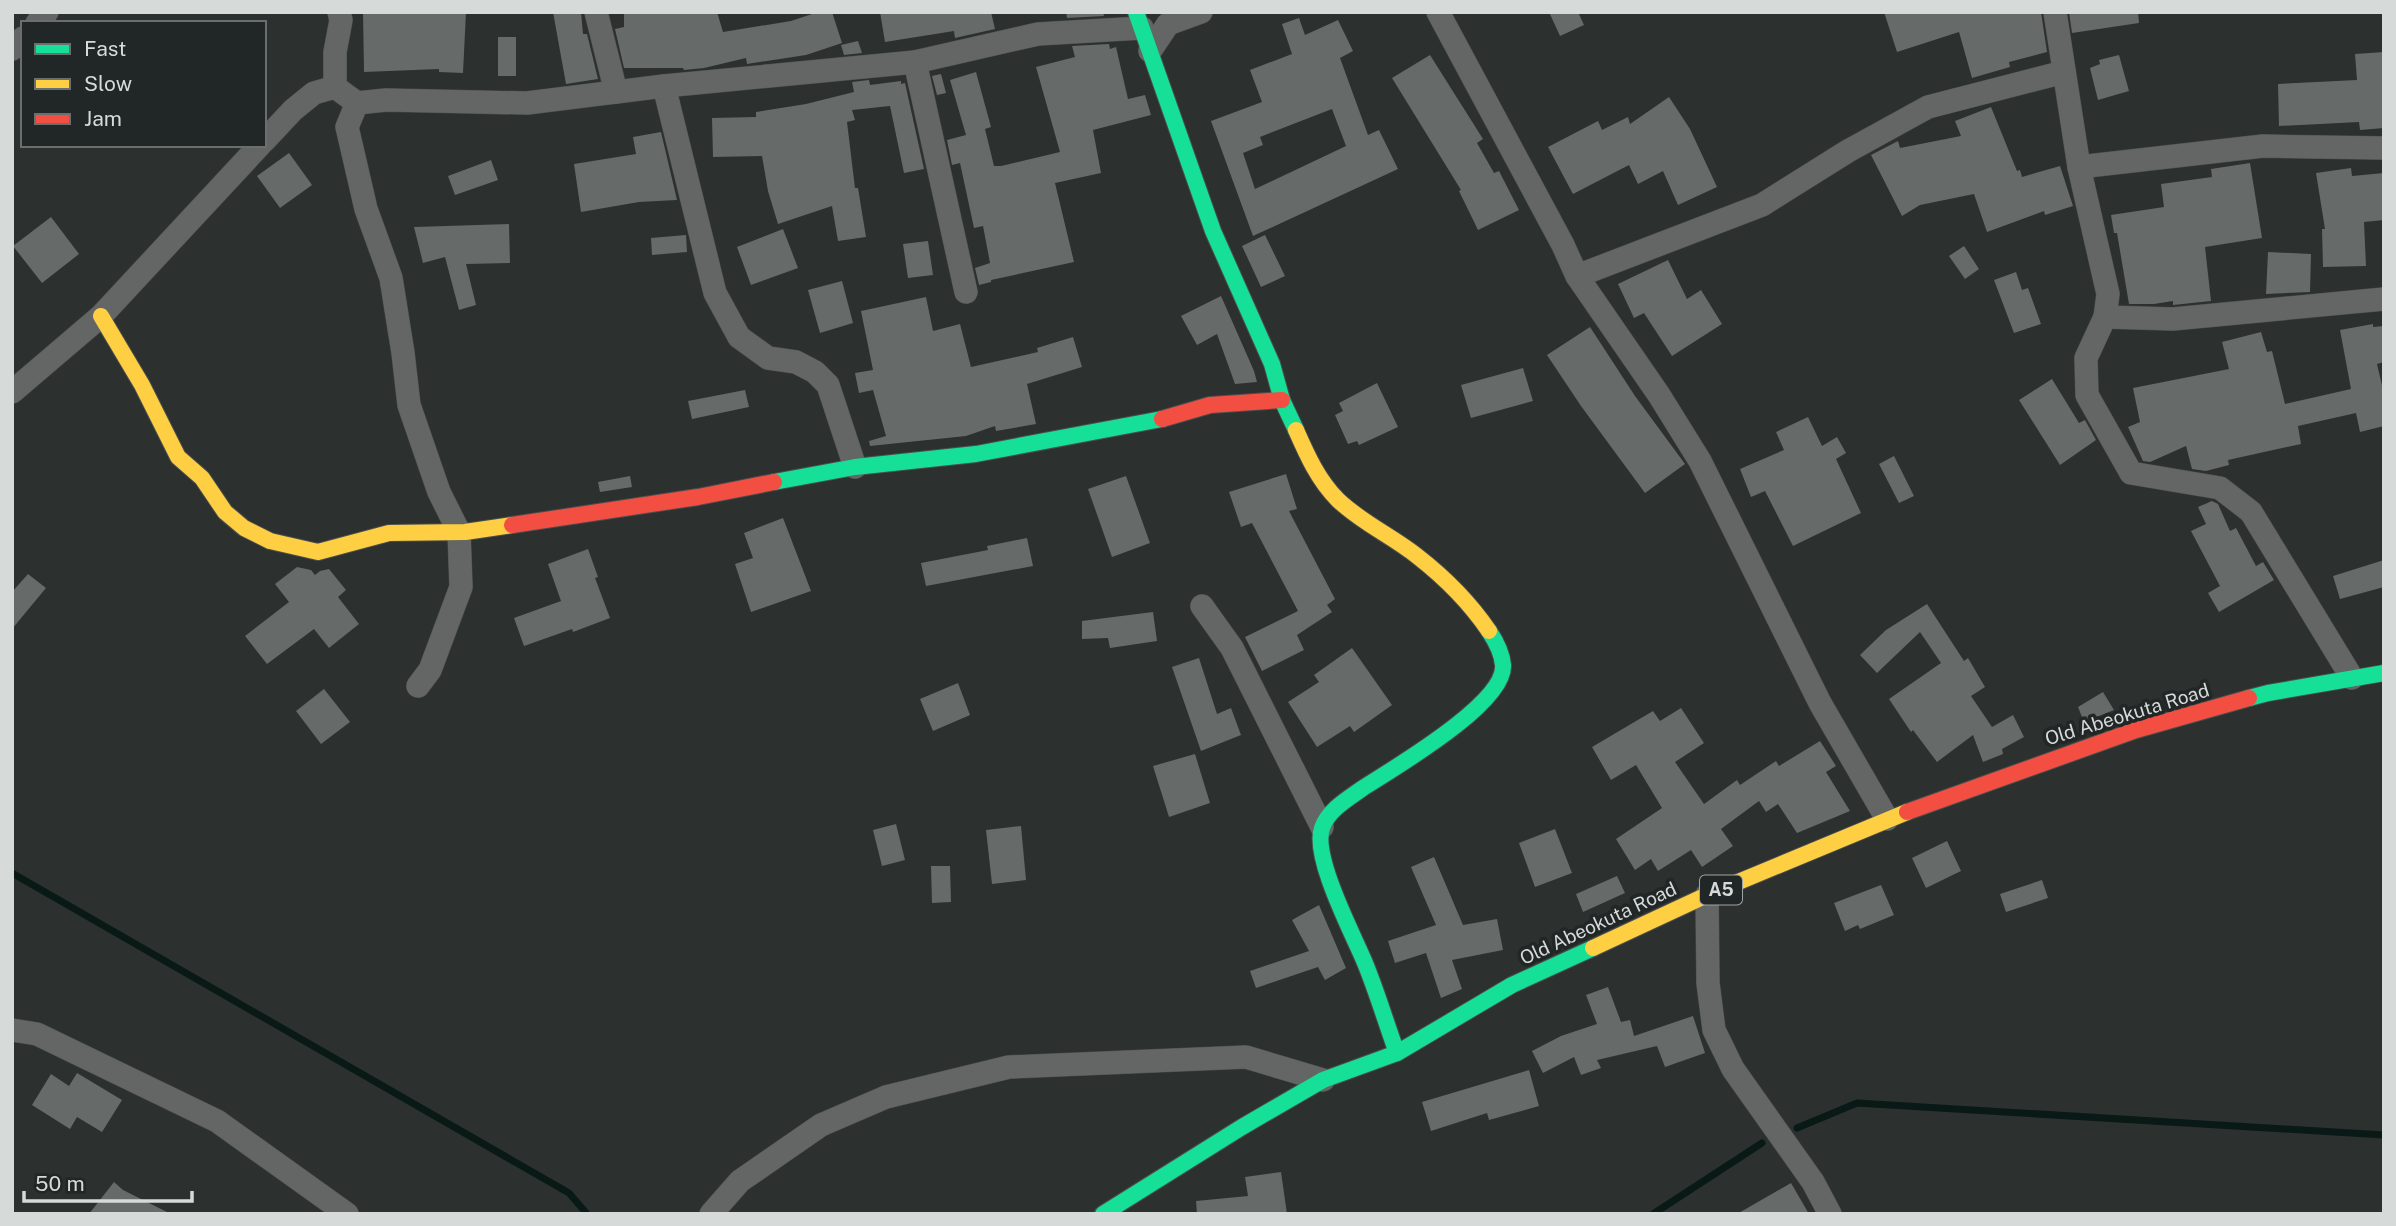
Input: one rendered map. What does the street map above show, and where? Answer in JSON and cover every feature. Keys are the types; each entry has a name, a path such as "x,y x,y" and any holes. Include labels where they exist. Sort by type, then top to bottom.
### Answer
{"main road":[{"path":"1139,20 1213,231 1272,364 1282,400 1312,466 1336,498 1359,518 1417,556 1475,610 1495,640 1503,666 1498,683 1464,720 1340,804 1322,827 1320,844 1331,884 1366,965 1398,1053"},
{"path":"101,316 142,385 178,457 202,478 225,512 243,528 270,541 317,552 389,533 458,532 698,497 855,467 976,454 1057,440 1149,423 1210,405 1282,400"},
{"name":"Old Abeokuta Road","path":"1103,1214 1323,1080 1398,1053 1513,985 1707,895 1887,819 2136,730 2268,694 2384,673"}],"street":[{"path":"335,87 335,52 340,12"},
{"path":"596,12 616,92"},
{"path":"1150,51 1168,24 1201,12"},
{"path":"1438,12 1577,276 1660,395 1700,461 1820,703 1887,819"},
{"path":"2055,12 2079,167 2108,294 2105,317 2086,358 2087,395 2131,473 2220,488 2251,512 2352,678"},
{"path":"335,87 357,103 386,100 527,103 664,86 915,62 1038,34 1139,20"},
{"path":"915,62 966,292"},
{"path":"1577,276 1762,205 1848,151 1928,107 2064,72"},
{"path":"664,86 715,293 739,337 768,358 796,362 814,372 828,385 855,467"},
{"path":"266,139 293,110 314,93 335,87"},
{"path":"357,103 348,127 366,209 391,278 409,405 439,492 458,532 461,587 430,670 418,686"},
{"path":"2079,167 2263,146 2384,149"},
{"path":"12,392 101,316 258,147"},
{"path":"2105,317 2173,319 2384,299"},
{"path":"1202,607 1232,648 1322,827"},
{"path":"1707,895 1708,983 1714,1030 1733,1069 1813,1182 1830,1214"},
{"path":"12,1030 37,1034 217,1121 347,1214"},
{"path":"711,1214 740,1181 821,1125 886,1097 1009,1067 1246,1057 1323,1080"}],"building":[{"path":"363,12 466,12 463,73 439,72 439,69 364,72"},
{"path":"553,12 581,12 583,34 587,34 598,79 566,84"},
{"path":"624,12 717,12 723,32 791,21 818,12 832,12 842,43 806,55 747,64 746,58 684,70 624,68 615,29 624,27"},
{"path":"880,12 991,12 995,29 955,38 954,31 885,42"},
{"path":"1066,12 1103,12 1104,16 1067,18"},
{"path":"1549,12 1578,12 1584,25 1560,36"},
{"path":"1884,12 2041,12 2047,52 2009,62 2010,67 1972,78 1959,32 1897,52"},
{"path":"2069,12 2138,12 2139,23 2072,33"},
{"path":"1299,18 1305,35 1338,20 1353,51 1340,58 1368,135 1379,130 1398,169 1253,236 1211,121 1262,102 1250,70 1292,54 1282,24","holes":["1332,109 1346,146 1255,189 1243,153 1263,145 1260,137"]},
{"path":"498,37 516,37 516,76 498,76"},
{"path":"858,41 862,53 844,55 841,45"},
{"path":"1109,44 1110,49 1116,47 1128,99 1145,95 1151,115 1093,130 1101,173 1055,183 1074,262 979,285 975,268 990,263 983,226 974,228 960,163 952,165 947,140 966,135 950,80 976,72 991,127 985,129 994,166 1001,166 1060,152 1036,67 1075,57 1072,46"},
{"path":"2384,52 2384,128 2360,130 2359,122 2279,126 2278,84 2357,80 2355,54"},
{"path":"1430,55 1483,139 1477,143 1494,173 1499,171 1519,210 1478,230 1459,191 1461,190 1392,78"},
{"path":"2119,55 2129,91 2098,100 2090,68 2100,64 2099,60"},
{"path":"941,74 946,93 937,95 932,76"},
{"path":"869,80 870,85 901,81 901,84 905,83 924,169 904,173 890,106 852,110 855,120 847,122 855,188 858,188 866,237 838,241 832,206 778,224 768,191 762,156 713,157 712,118 756,117 756,112 806,104 854,92 852,82"},
{"path":"1669,97 1690,129 1717,187 1678,205 1663,171 1638,184 1629,165 1573,194 1548,147 1598,121 1602,130 1628,117 1630,124"},
{"path":"1991,107 2017,171 2020,170 2022,177 2060,166 2073,206 2045,215 2044,211 1987,232 1974,194 1920,205 1902,216 1871,155 1898,141 1900,148 1961,136 1955,121"},
{"path":"661,132 677,200 639,202 581,212 574,164 636,154 633,137"},
{"path":"289,153 312,185 280,208 257,176"},
{"path":"491,160 498,180 455,195 448,176"},
{"path":"2250,163 2262,238 2205,247 2211,301 2173,305 2173,301 2129,304 2117,233 2114,233 2111,215 2164,207 2161,184 2212,177 2211,169"},
{"path":"2351,168 2352,176 2384,173 2384,220 2364,222 2366,266 2323,267 2322,229 2325,229 2316,173"},
{"path":"51,217 79,254 42,283 13,246"},
{"path":"509,224 510,263 466,264 476,305 459,310 445,257 423,263 414,227"},
{"path":"783,229 798,268 751,285 737,247"},
{"path":"686,235 687,252 652,255 651,238"},
{"path":"1265,235 1285,276 1261,287 1242,246"},
{"path":"928,241 933,275 908,278 903,244"},
{"path":"1964,246 1979,269 1965,279 1949,256"},
{"path":"2268,252 2311,254 2310,292 2266,294"},
{"path":"1668,260 1687,299 1701,290 1722,324 1672,356 1644,313 1634,318 1618,284"},
{"path":"2016,272 2022,290 2028,288 2041,324 2014,333 1994,280"},
{"path":"842,281 853,323 820,333 808,290"},
{"path":"1221,296 1257,382 1235,384 1217,334 1197,345 1181,316"},
{"path":"926,297 933,331 960,324 971,367 1038,352 1037,348 1073,337 1082,367 1027,384 1036,424 996,431 995,426 966,436 870,446 869,441 886,436 873,390 859,393 855,373 873,370 861,311"},
{"path":"2373,324 2373,327 2384,326 2384,362 2377,364 2384,394 2384,426 2360,432 2356,413 2298,426 2301,444 2228,460 2229,465 2206,471 2192,469 2186,446 2150,462 2143,461 2128,427 2140,422 2133,388 2229,369 2222,342 2261,332 2267,352 2272,351 2285,404 2351,389 2340,330"},
{"path":"1590,327 1635,396 1685,464 1645,493 1547,355"},
{"path":"1523,368 1533,401 1471,418 1461,385"},
{"path":"2052,379 2079,423 2085,420 2096,440 2060,465 2019,400"},
{"path":"1377,383 1398,427 1359,445 1357,441 1348,444 1335,415 1343,411 1339,403"},
{"path":"745,390 749,407 692,419 688,401"},
{"path":"1808,417 1822,446 1837,437 1846,453 1836,459 1861,513 1793,546 1765,491 1751,497 1740,469 1784,450 1776,432"},
{"path":"1894,456 1914,496 1899,503 1879,464"},
{"path":"1286,474 1297,509 1289,511 1335,599 1327,605 1332,612 1297,635 1304,650 1262,671 1245,637 1298,611 1252,523 1241,527 1229,492"},
{"path":"630,476 632,487 600,492 598,482"},
{"path":"1126,476 1150,543 1112,557 1088,489"},
{"path":"2212,501 2218,504 2230,531 2236,528 2256,566 2263,562 2274,580 2219,612 2208,593 2220,586 2191,531 2206,524 2198,507"},
{"path":"783,518 811,591 751,612 735,564 753,558 744,533"},
{"path":"1027,538 1033,566 926,586 921,563 988,550 987,546"},
{"path":"588,549 598,577 595,578 610,618 524,646 514,618 561,601 548,564"},
{"path":"2384,560 2384,587 2340,599 2333,576"},
{"path":"297,567 311,570 315,575 329,569 346,590 338,597 359,624 329,648 314,629 267,664 245,636 289,602 275,584"},
{"path":"28,574 46,588 12,629 12,592"},
{"path":"1927,604 1964,661 1968,658 1985,687 1971,696 1992,727 2013,715 2024,737 2002,749 2003,754 1983,762 1973,735 1937,762 1913,730 1911,732 1889,699 1941,663 1920,632 1877,673 1860,655 1886,630"},
{"path":"1153,612 1157,641 1110,648 1108,638 1082,639 1082,621"},
{"path":"1352,648 1392,705 1354,732 1350,726 1317,747 1288,702 1319,682 1314,675"},
{"path":"1199,658 1217,714 1231,708 1241,735 1201,751 1172,667"},
{"path":"958,683 970,715 933,731 920,699"},
{"path":"324,689 350,722 321,744 296,711"},
{"path":"2103,692 2114,710 2084,722 2078,707"},
{"path":"1681,708 1704,743 1675,762 1704,804 1737,780 1740,785 1776,761 1779,766 1820,741 1836,766 1826,772 1850,811 1797,833 1778,804 1766,812 1759,801 1721,829 1733,846 1702,867 1691,850 1658,871 1651,859 1635,870 1616,839 1662,808 1636,765 1611,780 1592,747 1653,711 1660,721"},
{"path":"1195,754 1210,803 1169,817 1153,766"},
{"path":"896,824 905,860 882,866 873,830"},
{"path":"1021,826 1026,880 992,884 986,830"},
{"path":"1555,829 1572,873 1535,887 1519,843"},
{"path":"1947,841 1961,871 1926,888 1912,858"},
{"path":"1434,857 1463,925 1497,919 1503,950 1452,960 1462,989 1441,998 1426,953 1395,963 1388,941 1436,925 1411,867"},
{"path":"931,866 950,866 951,902 932,903"},
{"path":"1617,876 1625,893 1583,912 1576,894"},
{"path":"2042,880 2048,898 2006,912 2000,894"},
{"path":"1881,885 1894,915 1860,929 1858,925 1845,931 1834,903"},
{"path":"1319,905 1346,968 1325,980 1318,967 1256,988 1250,971 1309,951 1292,920"},
{"path":"1608,987 1621,1022 1630,1020 1634,1036 1693,1016 1705,1053 1665,1067 1657,1046 1597,1060 1601,1068 1581,1075 1574,1057 1543,1073 1532,1051 1561,1036 1597,1024 1586,995"},
{"path":"1529,1070 1539,1106 1489,1120 1487,1113 1431,1131 1422,1102"},
{"path":"77,1073 122,1100 102,1132 77,1117 70,1129 32,1105 51,1074 69,1086"},
{"path":"1281,1172 1287,1214 1197,1214 1196,1201 1248,1196 1245,1177"},
{"path":"114,1182 123,1190 171,1214 89,1214"},
{"path":"1791,1183 1809,1214 1737,1214"}],"waterway":[{"path":"12,873 569,1193 587,1214"},
{"path":"1797,1128 1857,1103 2384,1135"},
{"path":"1653,1214 1762,1143"}],"traffic: fast":[{"path":"1136,12 1213,231 1272,364 1282,400 1296,430"},
{"path":"774,482 855,467 976,454 1162,419"},
{"path":"1397,1053 1369,974 1328,876 1320,841 1322,828 1340,805 1446,733 1487,697 1499,680 1503,665 1498,647 1489,631"},
{"path":"2249,698 2384,673"},
{"path":"1103,1214 1323,1080 1397,1053 1512,985 1593,948"}],"traffic: slow":[{"path":"101,316 142,385 178,457 202,478 225,512 244,528 270,541 318,552 389,533 465,532 512,525"},
{"path":"1296,430 1319,476 1338,500 1437,573 1465,601 1489,631"},
{"path":"1593,948 1707,895 1907,812"}],"traffic: jam":[{"path":"1162,419 1210,405 1282,400"},
{"path":"512,525 698,497 774,482"},
{"path":"1907,812 2136,730 2249,698"}]}
